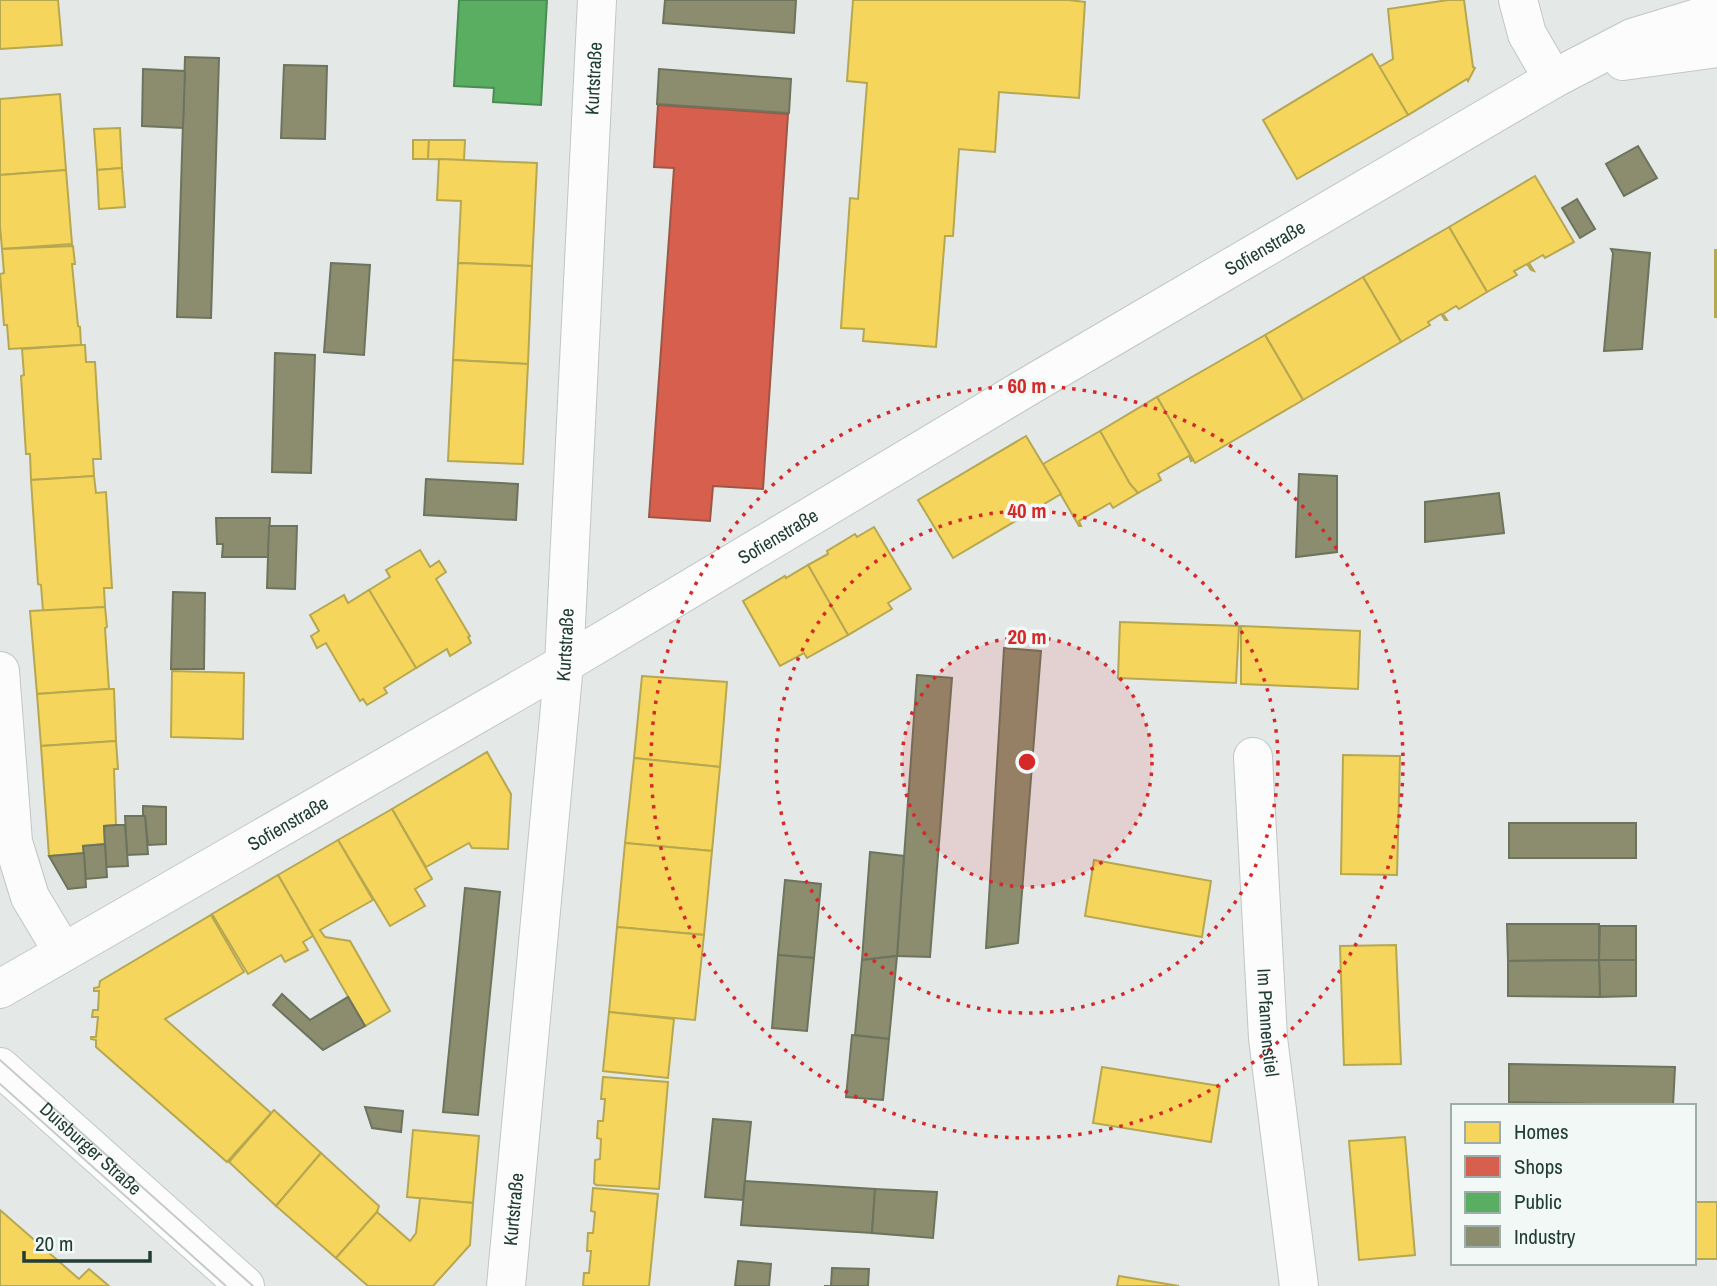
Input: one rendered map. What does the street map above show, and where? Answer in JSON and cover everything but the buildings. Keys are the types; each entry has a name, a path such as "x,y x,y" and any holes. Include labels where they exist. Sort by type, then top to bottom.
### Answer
{"street":[{"name":"Kurtstraße","path":"506,1286 564,664 597,0"},
{"path":"1518,0 1527,34 1553,79"},
{"name":"Sofienstraße","path":"0,989 564,664 1044,377 1553,79 1632,38 1717,12"},
{"name":"Sofienstraße","path":"1553,79 1631,59 1717,47"},
{"path":"0,671 13,842 30,897 63,952"},
{"name":"Im Pfannenstiel","path":"1253,757 1268,1038 1299,1286"},
{"name":"Duisburger Straße","path":"0,1067 245,1286"}],"tram line":[{"path":"0,1060 253,1286"},
{"path":"0,1084 226,1286"}]}
